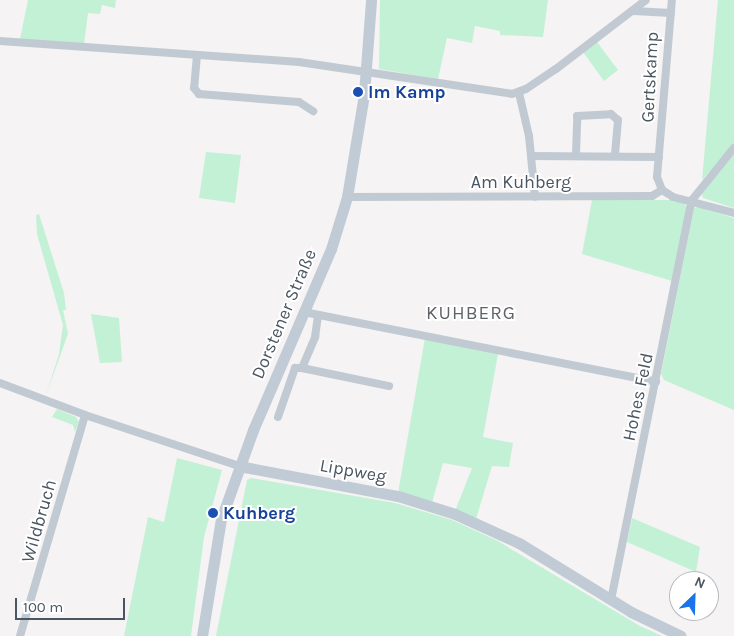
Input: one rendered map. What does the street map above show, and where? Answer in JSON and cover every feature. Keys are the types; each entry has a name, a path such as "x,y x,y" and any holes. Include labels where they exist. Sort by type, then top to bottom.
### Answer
{"main road":[{"name":"Dorstener Straße","path":"202,636 221,519 239,466 331,249 347,197 366,72 371,0"},
{"name":"Lippweg","path":"239,466 398,496 455,514 532,550 611,600 681,636"}],"street":[{"path":"0,41 299,62 519,93 634,11 646,0"},
{"name":"Gertskamp","path":"662,190 658,180 659,157 672,0"},
{"path":"634,11 671,13"},
{"path":"197,55 194,88 199,94 299,102 313,111"},
{"path":"519,93 531,156 535,198"},
{"name":"Gertskamp","path":"576,154 577,116 611,114 618,120 615,156"},
{"path":"692,200 734,148"},
{"path":"531,156 576,154 659,157"},
{"path":"662,190 673,197 692,200 734,213"},
{"name":"Am Kuhberg","path":"347,197 535,198 652,196 662,190"},
{"name":"Hohes Feld","path":"611,600 692,200"},
{"path":"304,312 656,382"},
{"path":"302,368 315,336 318,316"},
{"path":"278,417 295,368 389,386"},
{"name":"Lippweg","path":"0,383 85,415 239,466"},
{"name":"Wildbruch","path":"20,636 85,415"}],"green space":[{"path":"28,0 116,0 115,8 102,5 100,14 88,13 84,44 20,39"},
{"path":"380,0 548,0 543,37 500,35 500,31 475,26 472,43 447,38 438,79 379,69"},
{"path":"718,0 734,0 734,145 702,180"},
{"path":"597,42 618,70 604,81 583,52"},
{"path":"206,152 241,155 235,203 199,198"},
{"path":"734,154 734,208 703,198 701,191"},
{"path":"592,200 683,200 687,209 672,281 582,254"},
{"path":"698,207 734,218 734,410 664,380 661,374 694,208"},
{"path":"39,214 64,293 66,310 63,310 68,334 46,395 59,354 63,325 37,234 36,215"},
{"path":"91,314 119,318 122,362 100,363"},
{"path":"425,338 498,354 483,437 513,443 509,467 492,466 476,519 455,511 472,468 443,463 432,503 398,493"},
{"path":"57,409 76,417 79,422 75,432 73,425 52,417"},
{"path":"177,458 222,470 204,537 191,636 124,636 148,517 164,522"},
{"path":"251,478 395,503 452,520 496,540 640,626 662,636 216,636 247,480"},
{"path":"632,518 700,547 696,571 694,571 627,542"}],"place":[{"name":"Im Kamp","path":"358,92"},
{"name":"Kuhberg","path":"213,513"}],"district":[{"name":"KUHBERG","path":"471,314"}]}
